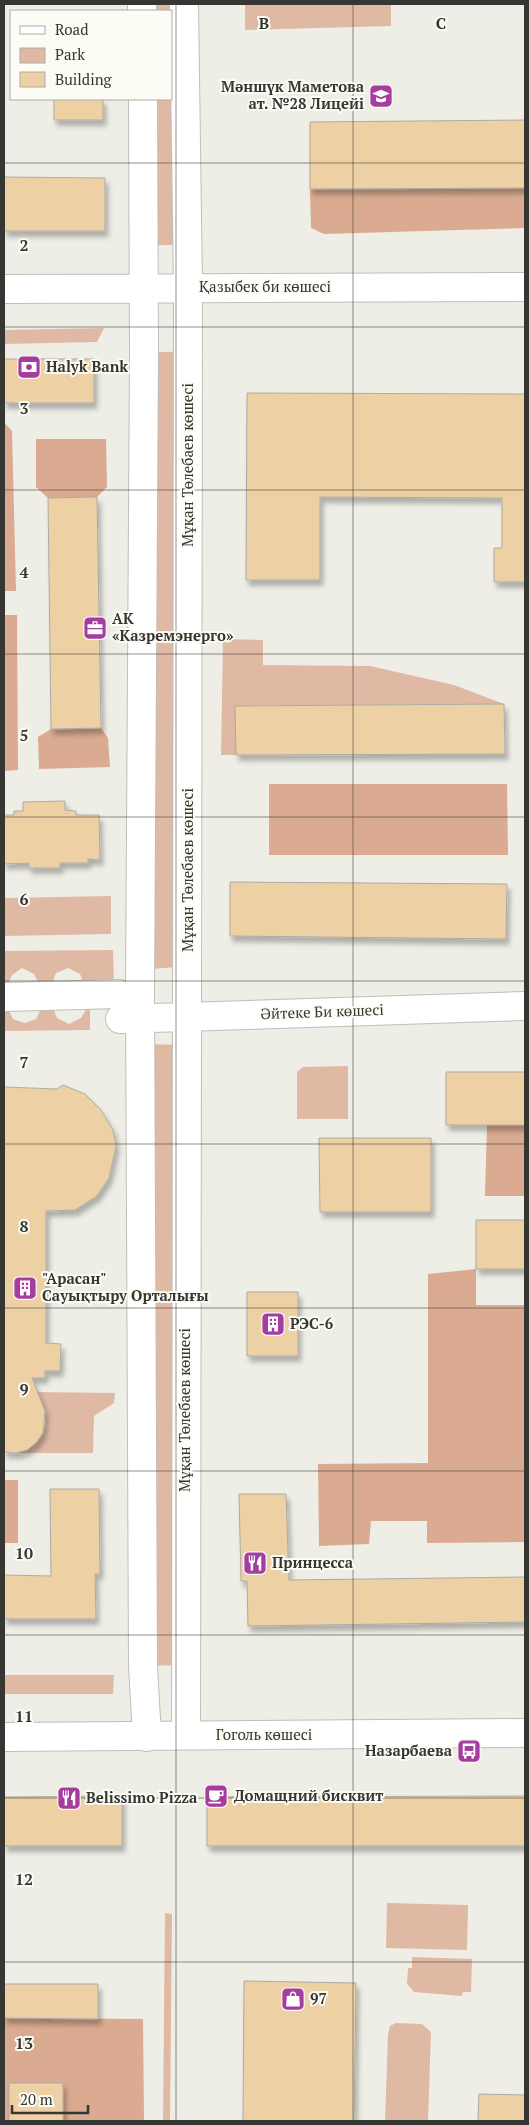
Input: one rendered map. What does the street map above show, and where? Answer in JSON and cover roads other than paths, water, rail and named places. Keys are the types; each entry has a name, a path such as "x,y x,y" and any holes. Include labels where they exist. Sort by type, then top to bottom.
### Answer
{"street":[{"name":"Мұқан Төлебаев көшесі","path":"184,4 188,288 184,1676 186,1735"},
{"path":"143,100 144,288 126,1011 143,1656 147,1737"},
{"name":"Қазыбек би көшесі","path":"4,289 525,287"},
{"name":"Әйтеке Би көшесі","path":"4,997 187,1016 525,1006"},
{"name":"Гоголь көшесі","path":"4,1737 525,1733"}],"place":[{"name":"Мәншүк Маметова ат. №28 Лицейі","path":"381,96"},
{"name":"Halyk Bank","path":"29,367"},
{"name":"АК «Казремэнерго»","path":"95,628"},
{"name":"\"Арасан\" Сауықтыру Орталығы","path":"25,1288"},
{"name":"РЭС-6","path":"273,1324"},
{"name":"Принцесса","path":"255,1563"},
{"name":"Назарбаева","path":"469,1751"},
{"name":"Домащний бисквит","path":"216,1796"},
{"name":"Belissimo Pizza","path":"69,1798"},
{"name":"97","path":"293,1999"}]}
